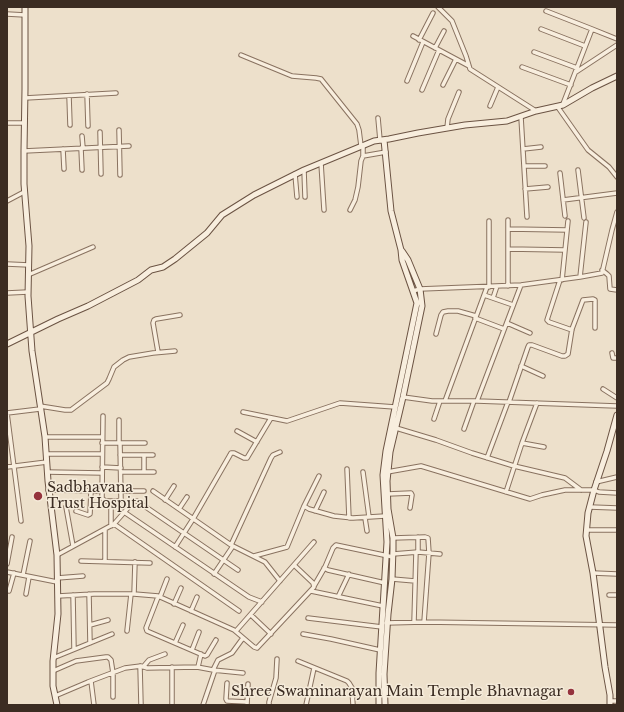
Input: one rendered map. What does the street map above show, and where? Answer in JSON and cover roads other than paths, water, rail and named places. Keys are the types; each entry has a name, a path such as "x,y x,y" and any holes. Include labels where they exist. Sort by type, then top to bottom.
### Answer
{"street":[{"path":"25,7 24,192 29,246 28,292 32,352 45,437 48,490 56,556 58,614 53,658 53,686 57,705"},
{"path":"438,7 452,21 470,69 536,111"},
{"path":"546,11 617,39"},
{"path":"407,81 421,41 433,13"},
{"path":"7,14 25,14"},
{"path":"541,29 585,46"},
{"path":"563,105 592,29"},
{"path":"435,48 444,31"},
{"path":"413,36 469,66"},
{"path":"576,70 617,45"},
{"path":"422,90 440,50"},
{"path":"534,52 576,70"},
{"path":"241,55 292,76 321,79 357,124 363,156 355,200 350,210"},
{"path":"443,85 456,59"},
{"path":"522,67 571,85"},
{"path":"7,344 88,306 138,280 151,270 163,267 207,234 222,215 254,195 304,170 374,141 465,125 507,121 536,111 563,105 592,88 617,76"},
{"path":"490,106 498,87"},
{"path":"447,128 448,119 459,92"},
{"path":"25,98 116,93"},
{"path":"86,94 88,126"},
{"path":"69,96 70,125"},
{"path":"557,106 588,150 609,167 617,177"},
{"path":"521,117 527,217"},
{"path":"378,118 386,152 391,211 402,250 408,260 420,289 422,301 421,311 400,396 395,407 386,454 387,538 383,606 385,705"},
{"path":"7,123 24,123"},
{"path":"119,130 120,175"},
{"path":"100,132 102,174"},
{"path":"82,136 82,170"},
{"path":"24,151 129,146"},
{"path":"522,149 541,147"},
{"path":"63,149 64,169"},
{"path":"363,156 386,152"},
{"path":"322,163 324,210"},
{"path":"524,166 545,166"},
{"path":"304,170 305,197"},
{"path":"578,170 585,220 580,277"},
{"path":"295,174 297,197"},
{"path":"560,174 565,216"},
{"path":"525,189 548,187"},
{"path":"7,201 24,192"},
{"path":"563,200 617,193"},
{"path":"413,291 420,289 521,285 602,273 617,212"},
{"path":"508,220 508,286"},
{"path":"445,401 488,287 489,221"},
{"path":"568,221 561,280 547,320 572,330"},
{"path":"508,229 568,230"},
{"path":"28,275 93,247"},
{"path":"508,249 565,250"},
{"path":"379,705 378,676 380,650 392,579 393,555 393,538 386,513 388,494 386,472 396,428 400,396 417,301 402,260 402,250"},
{"path":"7,264 28,265"},
{"path":"602,270 609,276 610,289 617,290"},
{"path":"464,429 521,285"},
{"path":"493,298 497,286"},
{"path":"7,293 28,292"},
{"path":"484,295 513,305"},
{"path":"488,458 528,346 531,344 562,356 567,355 572,330 582,300 595,300 595,328"},
{"path":"436,334 441,315 443,312 448,311 458,311 504,329"},
{"path":"158,352 153,323 154,320 180,315"},
{"path":"507,323 530,333"},
{"path":"21,521 7,413 40,407 71,410 108,381 114,367 123,360 129,357 158,352 175,351"},
{"path":"612,353 613,358 617,358"},
{"path":"521,366 543,376"},
{"path":"603,389 617,398"},
{"path":"400,396 432,401 617,406"},
{"path":"434,418 440,401"},
{"path":"243,412 290,421 340,403 395,407"},
{"path":"506,492 537,403"},
{"path":"617,415 607,451 596,482 586,536 593,573 610,703 617,701"},
{"path":"103,416 102,491 103,499 105,501 121,500 119,420"},
{"path":"175,547 231,453 246,458 248,457 271,418"},
{"path":"396,428 514,466 565,478 581,490"},
{"path":"237,431 257,442"},
{"path":"45,437 102,437"},
{"path":"102,443 145,443"},
{"path":"522,443 544,447"},
{"path":"214,574 232,546 270,458 280,452"},
{"path":"46,454 102,454"},
{"path":"120,455 153,456"},
{"path":"144,455 144,472"},
{"path":"7,467 46,462"},
{"path":"386,472 421,466 530,499 565,490 594,490 599,492 617,493"},
{"path":"102,467 154,472"},
{"path":"347,469 349,518"},
{"path":"47,472 102,473"},
{"path":"364,472 367,531"},
{"path":"253,556 287,547 304,506 319,476"},
{"path":"596,482 617,477"},
{"path":"165,500 174,486"},
{"path":"48,490 102,491"},
{"path":"76,511 88,515 90,514 91,491"},
{"path":"121,491 144,491"},
{"path":"153,491 232,546 267,563 280,581"},
{"path":"315,511 324,492"},
{"path":"388,494 412,495 410,508"},
{"path":"179,509 187,497"},
{"path":"111,501 113,525"},
{"path":"56,556 113,525 124,512 137,501 238,570"},
{"path":"304,506 315,511 349,518 367,518 386,513"},
{"path":"66,507 73,546"},
{"path":"590,508 617,508"},
{"path":"124,512 249,598 262,602"},
{"path":"113,525 239,610"},
{"path":"105,529 105,561"},
{"path":"587,530 617,530"},
{"path":"7,564 12,537"},
{"path":"414,622 418,537"},
{"path":"393,538 428,538 429,553 424,622"},
{"path":"23,575 30,541"},
{"path":"236,632 314,542"},
{"path":"58,596 132,594 159,597 236,632 257,648 311,591 333,548 336,546 386,555 417,552 440,554"},
{"path":"82,561 150,563"},
{"path":"127,631 135,562"},
{"path":"294,565 313,583 314,586"},
{"path":"324,568 385,583"},
{"path":"7,572 29,577 57,580 83,576"},
{"path":"9,591 14,573"},
{"path":"593,573 617,574"},
{"path":"338,597 349,574"},
{"path":"26,594 29,577"},
{"path":"167,579 146,630 205,656 216,640"},
{"path":"392,579 415,581"},
{"path":"174,604 181,588"},
{"path":"311,591 383,606"},
{"path":"89,594 90,643"},
{"path":"73,595 74,649"},
{"path":"609,595 617,595"},
{"path":"191,611 197,597"},
{"path":"251,615 271,634"},
{"path":"308,618 384,624 424,622 617,626"},
{"path":"90,625 108,620"},
{"path":"175,643 182,625"},
{"path":"192,650 199,632"},
{"path":"53,658 112,634"},
{"path":"303,634 331,638 380,650"},
{"path":"203,705 218,660 232,653 243,638"},
{"path":"140,705 142,667 149,660 165,654"},
{"path":"198,667 201,654"},
{"path":"53,671 74,662 106,657 110,658 113,673 113,697"},
{"path":"269,705 276,678 277,659"},
{"path":"298,661 347,681 352,688 353,705"},
{"path":"172,667 172,705"},
{"path":"55,696 125,668 198,667 243,673"},
{"path":"306,705 314,668"},
{"path":"91,681 94,705"},
{"path":"227,683 227,701 247,704 248,684"}],"place":[{"name":"Sadbhavana Trust Hospital","path":"38,496"},
{"name":"Shree Swaminarayan Main Temple Bhavnagar","path":"571,692"}]}
